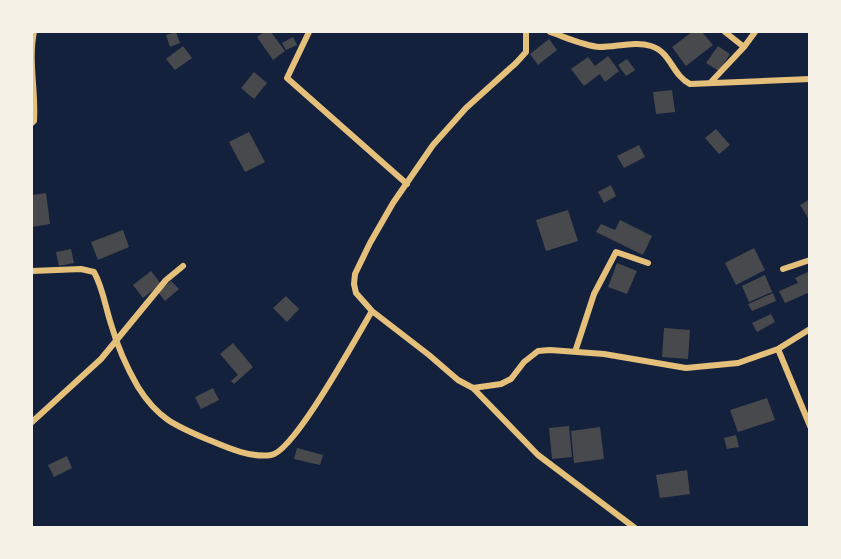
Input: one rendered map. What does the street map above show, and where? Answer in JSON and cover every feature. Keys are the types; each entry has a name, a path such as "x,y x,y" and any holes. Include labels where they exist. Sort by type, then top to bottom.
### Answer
{"street":[{"path":"32,123 35,111 32,72 34,32"},
{"path":"309,32 287,78 407,184"},
{"path":"526,32 526,52 466,108 433,145 393,203 355,274 354,284 356,293 372,311 429,354 458,380 473,388 538,455 635,528"},
{"path":"550,32 597,47 636,44 652,46 669,58 680,79 690,84 810,79"},
{"path":"725,32 744,47"},
{"path":"711,82 755,32"},
{"path":"575,352 594,294 616,252 648,263"},
{"path":"783,269 810,260"},
{"path":"32,422 101,359 166,280 183,266"},
{"path":"32,271 81,269 94,272 101,285 117,340 138,386 156,411 166,421 234,450 261,455 273,455 283,449 301,425 372,311"},
{"path":"473,388 501,384 511,380 524,362 538,351 604,354 686,368 738,363 778,349 810,329"},
{"path":"778,349 810,426"}],"building":[{"path":"176,32 180,43 170,47 166,35"},
{"path":"264,32 271,32 285,51 273,60 257,37"},
{"path":"692,32 702,32 713,45 686,66 672,47"},
{"path":"293,37 297,45 286,50 282,43"},
{"path":"549,39 557,50 538,65 530,54"},
{"path":"183,46 192,58 175,70 166,59"},
{"path":"718,46 730,54 719,71 706,63"},
{"path":"608,56 619,71 605,82 600,74 584,86 571,69 588,57 595,66"},
{"path":"627,59 635,70 626,76 618,65"},
{"path":"254,72 267,83 254,99 241,88"},
{"path":"672,90 675,112 656,114 653,92"},
{"path":"716,129 730,145 719,154 705,138"},
{"path":"249,132 265,162 245,172 229,142"},
{"path":"639,145 645,157 624,168 617,156"},
{"path":"611,185 616,196 604,203 598,192"},
{"path":"46,193 50,224 32,227 32,195"},
{"path":"810,199 810,221 800,205"},
{"path":"568,210 578,241 546,251 536,220"},
{"path":"620,220 652,236 643,255 596,232 601,224 615,230"},
{"path":"123,230 129,247 98,260 91,242"},
{"path":"754,248 765,270 736,285 725,263"},
{"path":"71,249 74,263 59,266 56,252"},
{"path":"617,263 637,271 627,294 608,287"},
{"path":"151,271 161,284 143,298 133,285"},
{"path":"810,271 810,292 785,303 779,291 798,283 795,278"},
{"path":"765,275 772,292 749,302 742,286"},
{"path":"171,281 179,289 165,301 158,292"},
{"path":"773,293 776,301 752,311 748,304"},
{"path":"286,296 299,309 287,322 273,308"},
{"path":"771,314 775,322 757,332 752,323"},
{"path":"664,328 690,330 688,359 662,357"},
{"path":"233,343 253,367 234,384 231,381 238,375 220,354"},
{"path":"213,388 219,400 201,409 195,397"},
{"path":"767,398 775,420 738,432 730,410"},
{"path":"569,426 572,457 552,459 549,428"},
{"path":"600,427 604,459 574,463 571,431"},
{"path":"736,435 739,447 727,449 724,438"},
{"path":"297,448 323,455 320,465 294,459"},
{"path":"67,456 72,468 54,477 48,465"},
{"path":"687,470 690,494 660,498 656,475"}]}
